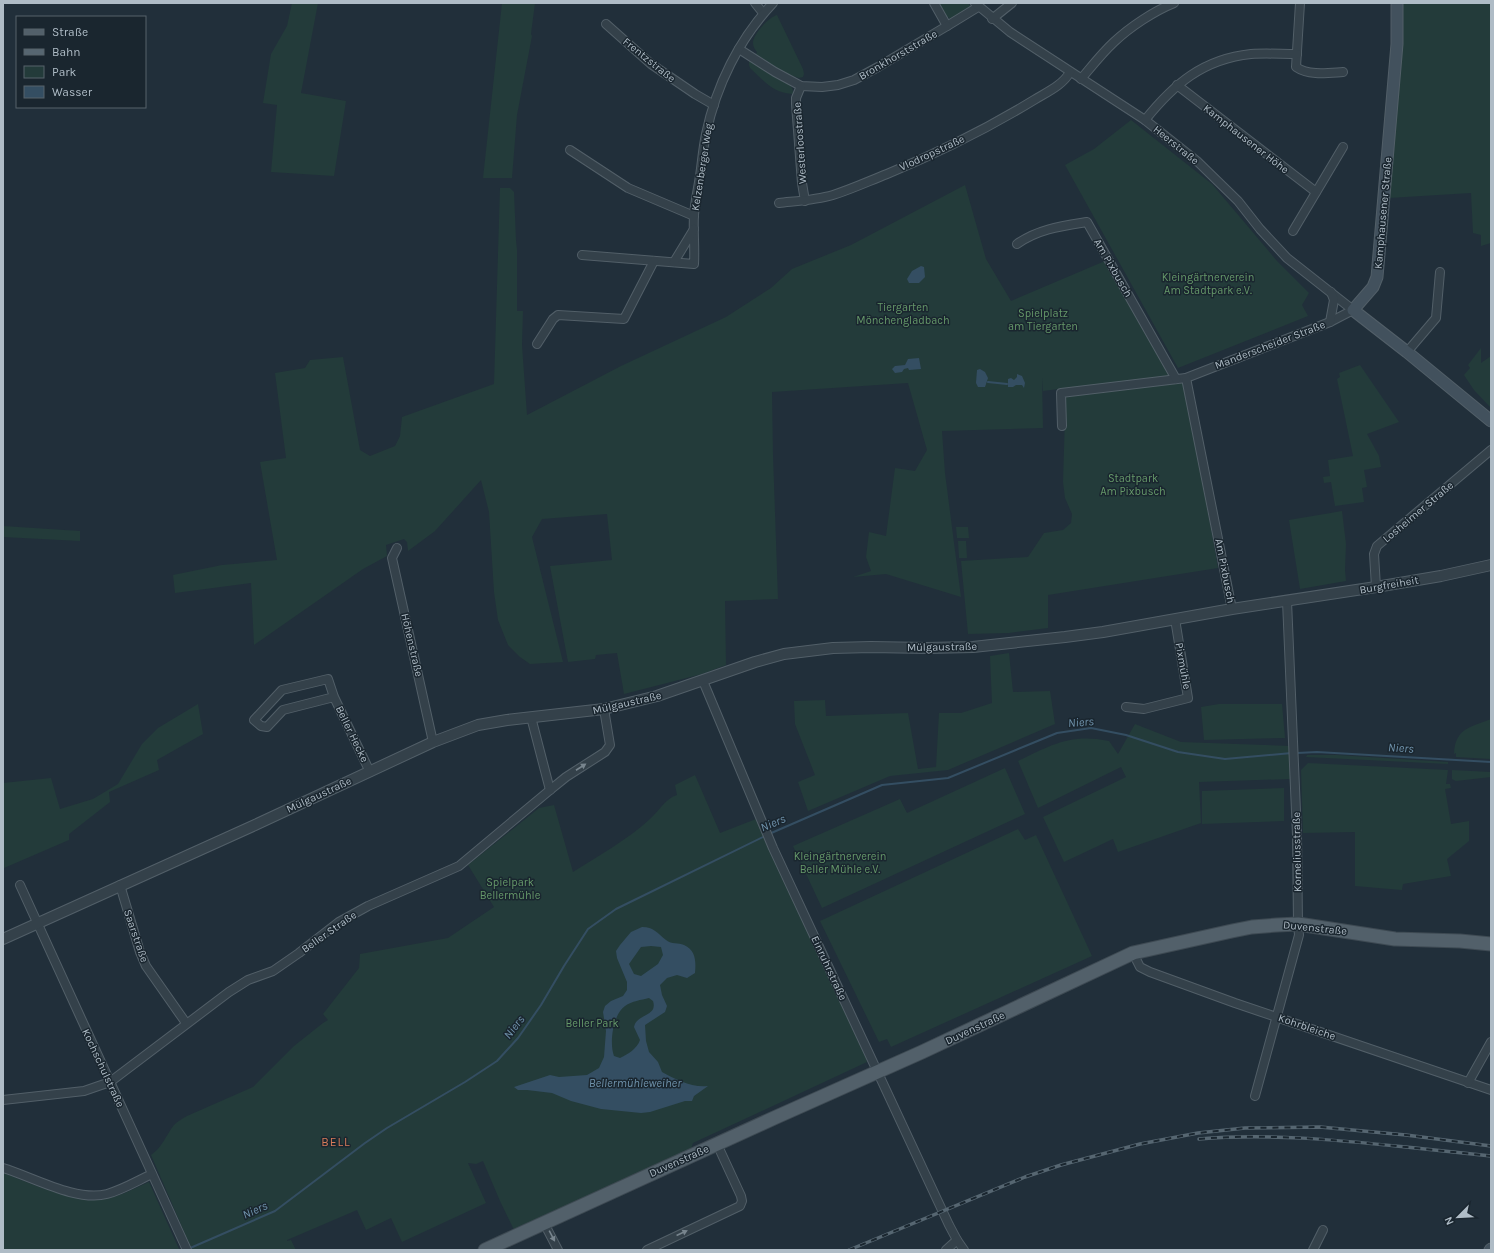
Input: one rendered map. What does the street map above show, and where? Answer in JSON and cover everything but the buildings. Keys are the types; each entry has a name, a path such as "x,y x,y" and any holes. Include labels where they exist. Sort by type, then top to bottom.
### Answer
{"main road":[{"name":"Kamphausener Straße","path":"1353,310 1373,287 1377,278 1396,44 1397,3"},
{"path":"1353,310 1491,421"},
{"name":"Duvenstraße","path":"485,1250 877,1071 927,1050 1133,953 1252,927 1298,924 1395,939 1460,941 1491,944"}],"street":[{"path":"755,3 764,13"},
{"name":"Kelzenberger Weg","path":"674,262 694,264 694,216 706,134 714,105 734,56 764,13 773,3"},
{"path":"934,3 947,26"},
{"path":"992,19 1012,3"},
{"path":"1081,79 1115,41 1152,14 1174,3"},
{"path":"1300,3 1296,67 1301,71 1323,73 1343,72"},
{"name":"Heerstraße","path":"947,26 977,5 992,19 1010,32 1145,120 1198,162 1238,202 1260,229 1287,258 1353,310"},
{"name":"Frentzstraße","path":"606,24 655,68 714,105"},
{"name":"Bronkhorststraße","path":"739,49 775,72 801,86 822,87 838,85 854,80 947,26"},
{"path":"1145,120 1157,104 1177,85 1189,75 1212,63 1232,57 1251,54 1297,54"},
{"name":"Vlodropstraße","path":"779,203 805,200 848,190 954,144 1020,108 1061,83 1067,78 1070,72"},
{"name":"Kamphausener Höhe","path":"1177,85 1316,192"},
{"name":"Westerloostraße","path":"801,86 796,98 796,104 802,183 805,200"},
{"path":"1293,231 1343,147"},
{"path":"570,150 628,188 694,216"},
{"name":"Am Pixbusch","path":"1017,244 1028,235 1087,222 1176,379"},
{"path":"582,255 674,262 694,228"},
{"path":"537,344 553,319 558,315 624,319 654,261"},
{"path":"1407,352 1436,318 1440,272"},
{"path":"1330,322 1334,300 1331,292"},
{"name":"Manderscheider Straße","path":"1186,378 1330,322 1353,310"},
{"path":"1062,426 1061,393 1186,378"},
{"name":"Am Pixbusch","path":"1186,378 1232,609"},
{"name":"Losheimer Straße","path":"1376,587 1374,554 1377,546 1491,450"},
{"name":"Höhenstraße","path":"397,548 392,558 433,742"},
{"name":"Burgfreiheit","path":"1287,601 1440,576 1491,565"},
{"name":"Mülgaustraße","path":"3,939 433,742 478,725 506,720 604,709 657,696 755,662 800,651 871,647 973,647 1089,634 1287,601"},
{"name":"Korneliusstraße","path":"1255,1096 1299,935 1294,748 1287,601"},
{"name":"Pixmühle","path":"1126,706 1144,708 1188,698 1175,619"},
{"name":"Beller Hecke","path":"334,697 283,710 267,727 261,726 254,720 282,690 328,679 334,697 370,772"},
{"name":"Einruhrstraße","path":"703,681 764,828 957,1240 964,1250"},
{"name":"Beller Straße","path":"3,1100 84,1091 110,1082 186,1023 229,992 248,980 273,971 339,922 368,906 458,866 566,777 605,752 610,746 604,709"},
{"path":"531,717 550,790"},
{"name":"Kochschulstraße","path":"20,885 187,1250"},
{"name":"Saarstraße","path":"120,885 140,952 146,966 186,1023"},
{"name":"Kohrbleiche","path":"1133,953 1140,967 1150,972 1491,1090"},
{"path":"1468,1083 1491,1042"},
{"path":"647,1250 740,1206 742,1201 741,1196 717,1144"},
{"path":"3,1168 70,1193 90,1196 106,1194 152,1174"},
{"path":"544,1223 558,1250"},
{"path":"1313,1250 1323,1230"},
{"path":"946,1250 957,1240"}],"green space":[{"path":"292,3 318,3 301,93 346,101 334,176 271,172 277,105 263,103 271,54 287,26"},
{"path":"502,3 535,3 532,36 517,115 512,178 483,178"},
{"path":"938,3 968,3 971,7 950,19 948,17 946,18"},
{"path":"1402,3 1491,3 1491,243 1481,246 1481,235 1473,233 1471,193 1389,198 1398,89"},
{"path":"777,15 803,69 803,77 799,78 785,73 756,54 757,52 753,43 758,31 766,22"},
{"path":"749,61 785,81 792,88 793,94 774,89 769,86 750,68"},
{"name":"Kleingärtnerverein Am Stadtpark e.V.","path":"1131,120 1212,184 1277,261 1309,293 1302,305 1308,316 1178,368 1065,165 1094,149"},
{"path":"965,185 986,259 1011,301 1105,261 1169,373 1184,377 1218,568 1048,595 1048,628 1009,633 968,634 961,561 1028,557 1044,533 1063,530 1071,523 1072,514 1065,498 1063,482 1065,416 1059,389 1043,391 1042,378 1043,428 942,431 945,473 961,597 886,574 853,577 871,571 866,557 869,532 886,536 895,468 915,471 927,450 908,383 772,392 778,599 725,601 726,665 702,674 624,694 617,653 596,655 595,659 568,662 550,566 612,560 607,514 542,519 532,537 563,662 530,664 520,657 508,645 498,620 494,592 489,512 481,480 435,531 408,551 407,542 404,539 386,545 387,556 363,569 254,645 251,583 175,593 173,575 222,565 277,560 260,462 286,458 275,373 305,368 310,360 343,357 360,450 370,456 395,446 400,436 402,417 494,384 500,188 510,188 514,192 517,250 517,311 523,311 522,345 527,415 621,366 726,317 771,288 792,269 851,245"},
{"path":"1481,348 1481,363 1491,356 1491,408 1474,390 1464,375 1470,368 1468,365"},
{"path":"1360,365 1399,422 1367,434 1379,456 1381,467 1364,470 1367,487 1362,488 1364,502 1335,506 1331,482 1324,483 1323,477 1330,476 1328,460 1353,456 1337,379 1340,377 1339,373"},
{"path":"1342,511 1346,544 1346,581 1300,589 1289,520"},
{"path":"3,526 80,531 80,541 3,537"},
{"path":"956,527 968,527 969,538 957,538"},
{"path":"958,541 966,541 967,558 959,558"},
{"path":"1009,653 1013,692 1050,691 1055,724 948,770 890,776 808,811 798,782 815,775 795,724 794,701 825,700 826,716 908,713 918,769 936,767 939,713 961,713 992,703 990,656"},
{"path":"198,704 203,734 157,760 159,770 109,792 110,802 69,834 69,840 4,868 3,783 51,778 60,809 93,799 118,784 142,744 158,728"},
{"path":"1219,704 1282,704 1285,738 1204,740 1201,707"},
{"path":"1491,719 1491,759 1456,757 1456,753 1454,754 1455,745 1461,734 1471,727"},
{"path":"1135,724 1181,742 1291,746 1291,779 1199,782 1201,823 1118,852 1113,839 1064,862 1043,817 1126,777 1121,767 1038,808 1018,761 1062,742 1083,738 1109,741 1118,754"},
{"path":"1307,755 1337,755 1448,762 1448,764 1306,757"},
{"path":"1308,763 1448,770 1446,784 1450,784 1451,788 1445,789 1451,824 1469,821 1469,841 1447,859 1451,876 1403,884 1402,890 1355,886 1355,832 1303,833 1301,770"},
{"name":"Kleingärtnerverein Beller Mühle e.V.","path":"1005,768 1025,814 822,908 793,846 900,799 907,813"},
{"path":"1452,770 1491,772 1491,777 1456,781 1452,779"},
{"name":"Beller Park","path":"695,775 720,833 756,819 867,1058 867,1062 693,1143 690,1152 515,1232 483,1161 476,1164 468,1163 486,1203 402,1242 391,1218 366,1230 357,1210 287,1240 291,1240 296,1250 192,1250 151,1155 161,1145 174,1125 187,1116 253,1087 294,1046 328,1020 323,1014 359,968 360,954 448,938 494,907 468,865 539,808 554,805 573,872 641,827 666,802 677,795 675,785"},
{"path":"1284,788 1284,821 1202,824 1202,791"},
{"path":"1018,829 1025,840 1036,835 1092,956 891,1047 887,1039 879,1042 820,921"},
{"path":"3,1173 41,1188 83,1199 114,1197 149,1182 179,1249 3,1250"}],"water":[{"path":"921,266 924,267 925,277 919,283 909,283 907,279 912,271"},
{"path":"919,358 921,369 909,370 908,368 904,369 902,372 895,373 892,369 895,366 905,365 908,359"},
{"path":"980,369 985,372 988,378 985,387 978,387 976,383 977,370"},
{"path":"1017,374 1022,376 1025,383 1024,388 1022,385 1008,387 1008,379 1011,378 1014,380 1017,377"},
{"name":"Bellermühleweiher","path":"642,927 650,928 668,942 682,944 688,947 693,953 695,973 687,978 677,975 667,978 660,985 662,995 667,1006 665,1012 645,1025 646,1041 649,1052 658,1062 662,1072 678,1080 696,1086 708,1086 694,1096 692,1101 685,1101 650,1112 641,1113 601,1109 571,1101 552,1093 518,1090 514,1087 550,1075 559,1077 587,1075 599,1068 604,1057 606,1031 603,1012 605,1006 611,1001 623,996 627,990 627,982 617,958 616,951 631,932","holes":["641,947 661,947 663,955 658,964 641,976 634,974 629,964","649,998 653,1001 653,1010 639,1019 634,1027 640,1040 639,1043 632,1051 620,1058 614,1056 612,1044 613,1029 621,1010 628,1004"]}],"waterway":[{"path":"988,382 1007,384"},
{"name":"Niers","path":"769,834 882,785 948,778 1057,733 1091,728 1126,735 1178,752 1225,759 1292,753"},
{"name":"Niers","path":"1297,753 1317,752 1491,762"},
{"name":"Niers","path":"188,1249 275,1211 387,1128 465,1082 497,1061 518,1038 541,1005 588,929 616,909 765,836"}],"railway":[{"path":"849,1250 1025,1177 1061,1165 1140,1144 1198,1133 1245,1128 1320,1127 1406,1135 1491,1146"},
{"path":"1199,1139 1225,1137 1302,1138 1380,1144 1491,1156"}],"district":[{"name":"BELL","path":"336,1142"}],"park label":[{"name":"Tiergarten Mönchengladbach","path":"903,313"},
{"name":"Spielplatz am Tiergarten","path":"1043,319"},
{"name":"Stadtpark Am Pixbusch","path":"1133,484"},
{"name":"Spielpark Bellermühle","path":"510,888"}]}
